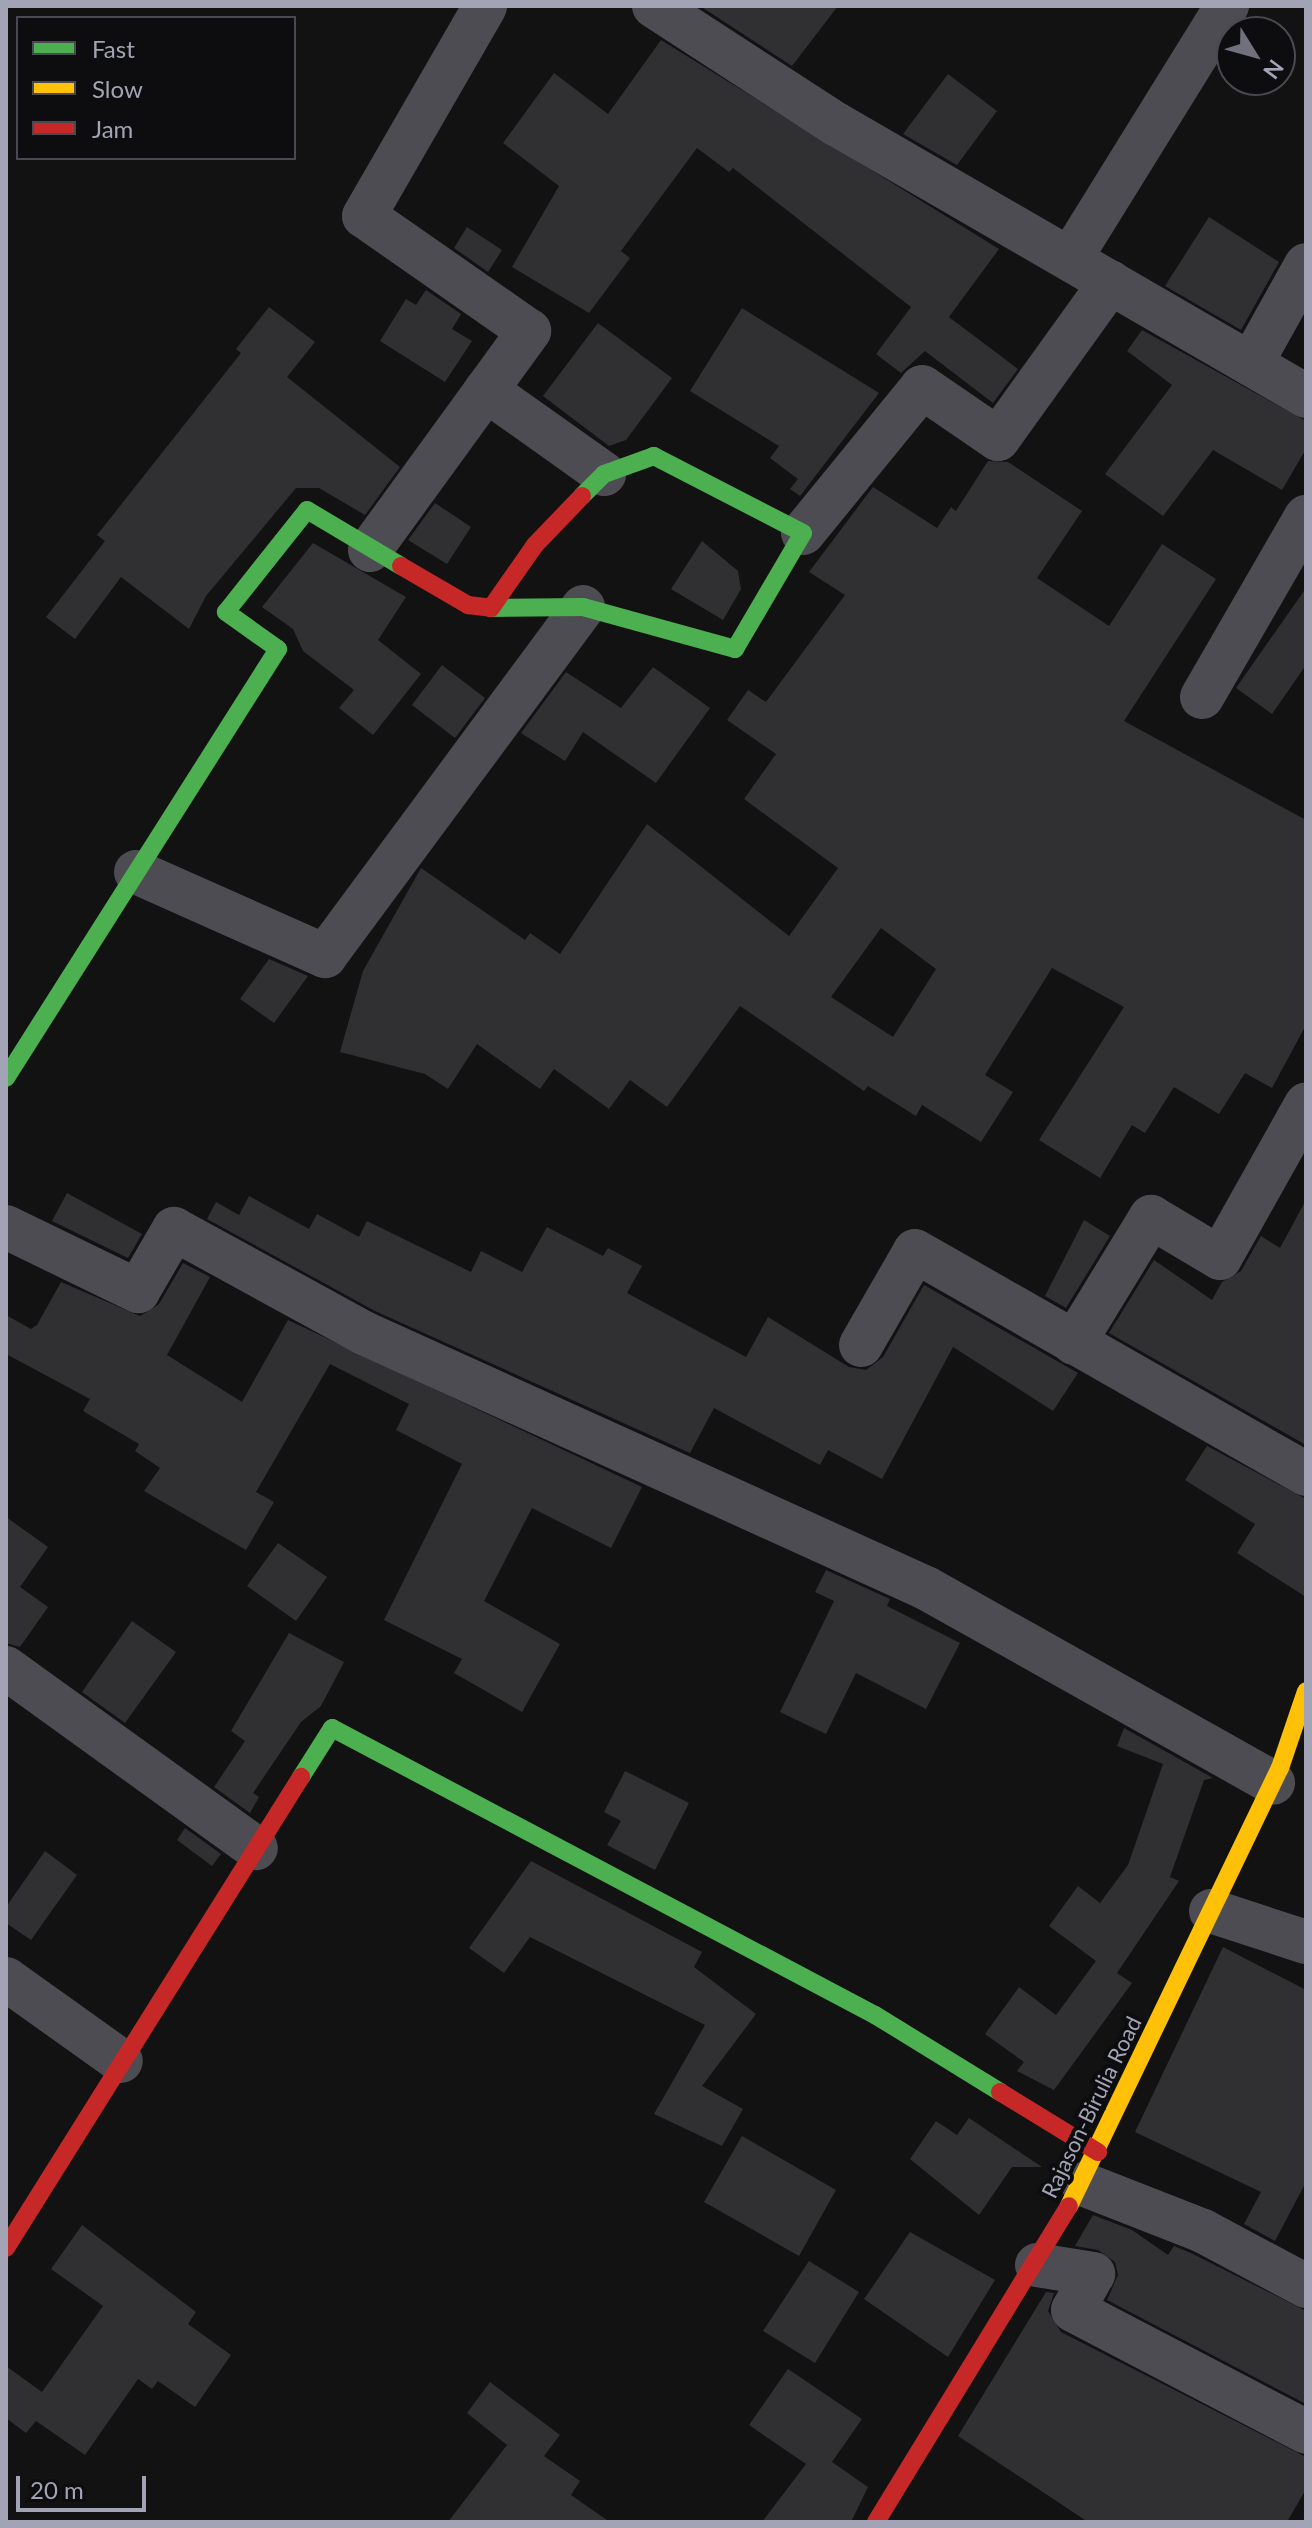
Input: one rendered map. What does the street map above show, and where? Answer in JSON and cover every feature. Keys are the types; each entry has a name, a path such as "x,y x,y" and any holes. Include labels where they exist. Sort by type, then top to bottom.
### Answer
{"street":[{"path":"370,550 529,331 364,216 485,6"},
{"path":"654,6 836,124 1306,396"},
{"path":"1070,259 1227,6"},
{"path":"1251,364 1306,265"},
{"path":"6,1078 278,649 226,612 307,510 370,550 468,605 491,608 583,607 735,649 803,533 922,387 998,439 1111,282"},
{"path":"486,390 604,474"},
{"path":"491,608 535,545 604,474 654,456 803,533"},
{"path":"1202,697 1306,517"},
{"path":"136,872 325,956 583,607"},
{"path":"1074,1343 1151,1217 1220,1258 1306,1105"},
{"path":"6,1227 138,1291 174,1229 364,1333 926,1588 1287,1776"},
{"path":"861,1345 915,1251 1306,1474"},
{"path":"6,1668 256,1848"},
{"name":"Rajason-Birulia Road","path":"876,2522 1037,2265 1090,2168 1211,1911 1287,1776 1306,1691"},
{"path":"6,2248 332,1728 875,2015 1090,2168 1306,2286"},
{"path":"1211,1911 1306,1942"},
{"path":"6,1979 121,2061"},
{"path":"1037,2265 1093,2274 1073,2310 1306,2432"}],"building":[{"path":"700,6 838,6 792,66"},
{"path":"661,40 999,249 949,317 1018,369 993,403 925,351 901,373 876,354 911,307 733,168 729,172 697,148 621,251 630,258 589,313 512,267 559,186 503,143 554,73 608,114"},
{"path":"948,74 997,111 957,165 903,134"},
{"path":"1209,217 1279,262 1241,330 1165,286"},
{"path":"467,227 502,250 488,272 454,248"},
{"path":"426,290 461,314 452,329 472,341 445,382 380,341 406,299 416,305"},
{"path":"269,307 315,342 287,377 400,467 365,515 319,488 296,488 206,596 189,629 121,577 75,639 46,617 105,541 97,535 241,353 236,349"},
{"path":"742,308 879,393 800,496 790,489 798,479 770,458 779,446 690,391"},
{"path":"598,323 672,378 626,440 609,446 543,396"},
{"path":"1142,330 1306,421 1306,449 1282,490 1213,450 1163,516 1105,474 1172,385 1127,351"},
{"path":"988,461 1008,462 1082,511 1037,578 1109,626 1162,544 1216,579 1124,721 1306,820 1306,1025 1272,1088 1245,1073 1219,1114 1174,1087 1145,1133 1132,1125 1100,1178 1039,1140 1124,1007 1052,968 985,1075 1013,1092 981,1142 922,1105 916,1116 868,1086 864,1091 740,1006 667,1107 630,1080 609,1109 554,1069 540,1089 477,1044 448,1089 425,1074 340,1052 363,971 421,868 525,940 530,933 560,954 647,824 789,936 838,868 744,799 776,754 727,720 748,690 766,702 845,595 809,572 873,487 937,528 951,507 956,511","holes":["881,928 936,969 893,1037 831,997"]},
{"path":"435,503 471,527 447,564 408,540"},
{"path":"702,541 738,571 741,589 723,620 671,589"},
{"path":"313,543 406,597 378,640 421,674 373,735 339,708 354,690 303,651 293,629 262,607"},
{"path":"1306,588 1306,665 1272,714 1236,688"},
{"path":"442,665 485,698 455,738 412,705"},
{"path":"653,667 710,708 656,783 583,732 565,761 521,733 566,672 621,708"},
{"path":"269,959 308,976 274,1023 240,999"},
{"path":"67,1193 142,1234 128,1258 52,1221"},
{"path":"249,1196 309,1229 317,1214 359,1237 367,1221 471,1272 481,1251 522,1272 547,1227 603,1256 608,1248 642,1266 627,1293 746,1357 768,1317 849,1367 866,1370 883,1357 924,1285 1078,1373 1053,1411 953,1347 882,1479 828,1450 820,1465 714,1408 690,1453 375,1311 207,1219 216,1202 239,1215"},
{"path":"1306,1200 1306,1445 1109,1333 1154,1260 1212,1300 1222,1282 1241,1271 1261,1236 1280,1248"},
{"path":"1084,1220 1110,1236 1066,1308 1045,1296"},
{"path":"183,1263 210,1277 167,1355 242,1402 288,1320 642,1487 611,1548 532,1508 484,1601 560,1644 522,1712 454,1673 462,1659 384,1620 462,1464 396,1430 409,1404 330,1364 256,1492 274,1502 246,1550 144,1491 160,1468 135,1451 139,1444 83,1411 90,1399 6,1354 6,1315 31,1329 37,1325 61,1282 140,1316 159,1304"},
{"path":"1207,1446 1306,1499 1306,1597 1237,1553 1255,1524 1185,1480"},
{"path":"6,1517 48,1547 20,1587 48,1607 20,1647 6,1643"},
{"path":"278,1543 327,1577 296,1621 247,1586"},
{"path":"826,1570 890,1599 887,1606 960,1643 926,1709 856,1673 826,1734 780,1712 834,1601 815,1592"},
{"path":"132,1621 176,1652 125,1723 82,1692"},
{"path":"289,1633 344,1662 321,1706 301,1722 253,1793 259,1797 250,1813 214,1787 245,1741 231,1731"},
{"path":"1124,1728 1213,1778 1204,1780 1170,1877 1179,1881 1117,1973 1132,1983 1054,2090 1017,2071 1024,2062 985,2034 1019,1987 1056,2015 1096,1961 1049,1926 1078,1886 1100,1903 1128,1865 1163,1764 1117,1746"},
{"path":"625,1771 689,1803 655,1870 607,1845 621,1821 604,1812"},
{"path":"185,1828 221,1854 212,1866 177,1840"},
{"path":"45,1851 77,1875 31,1940 6,1923 6,1907"},
{"path":"531,1861 702,1952 694,1967 756,2014 702,2086 743,2109 722,2146 654,2114 705,2025 530,1937 504,1973 469,1948"},
{"path":"1223,1947 1306,1990 1306,2182 1275,2241 1244,2224 1261,2192 1135,2132"},
{"path":"969,2118 1042,2167 1012,2167 979,2215 910,2159 936,2121 957,2135"},
{"path":"742,2136 836,2190 799,2256 704,2202"},
{"path":"1093,2215 1132,2230 1168,2255 1174,2246 1306,2311 1306,2404 1107,2300 1118,2275 1115,2262 1098,2250 1075,2246"},
{"path":"82,2225 196,2312 188,2324 231,2355 195,2407 158,2381 152,2389 138,2379 85,2455 36,2421 26,2433 6,2418 6,2366 42,2392 103,2306 51,2269"},
{"path":"910,2232 995,2280 948,2357 864,2299"},
{"path":"809,2261 859,2292 815,2363 763,2331"},
{"path":"1046,2292 1054,2293 1048,2311 1061,2332 1306,2457 1306,2489 1287,2522 1088,2522 958,2436"},
{"path":"788,2369 862,2419 832,2462 868,2487 851,2522 762,2522 806,2464 749,2425"},
{"path":"490,2382 560,2435 544,2456 580,2481 571,2495 610,2522 448,2522 507,2445 467,2413"}],"traffic: fast":[{"path":"491,608 583,607 735,649 803,533 654,456 604,474 582,496"},
{"path":"6,1078 278,649 226,612 307,510 401,566"},
{"path":"301,1777 332,1728 875,2015 1000,2092"}],"traffic: slow":[{"path":"1069,2206 1280,1768 1306,1691"}],"traffic: jam":[{"path":"401,566 468,605 491,608 535,545 582,496"},
{"path":"6,2248 301,1777"},
{"path":"1000,2092 1098,2152"},
{"path":"876,2522 1069,2206"}]}
